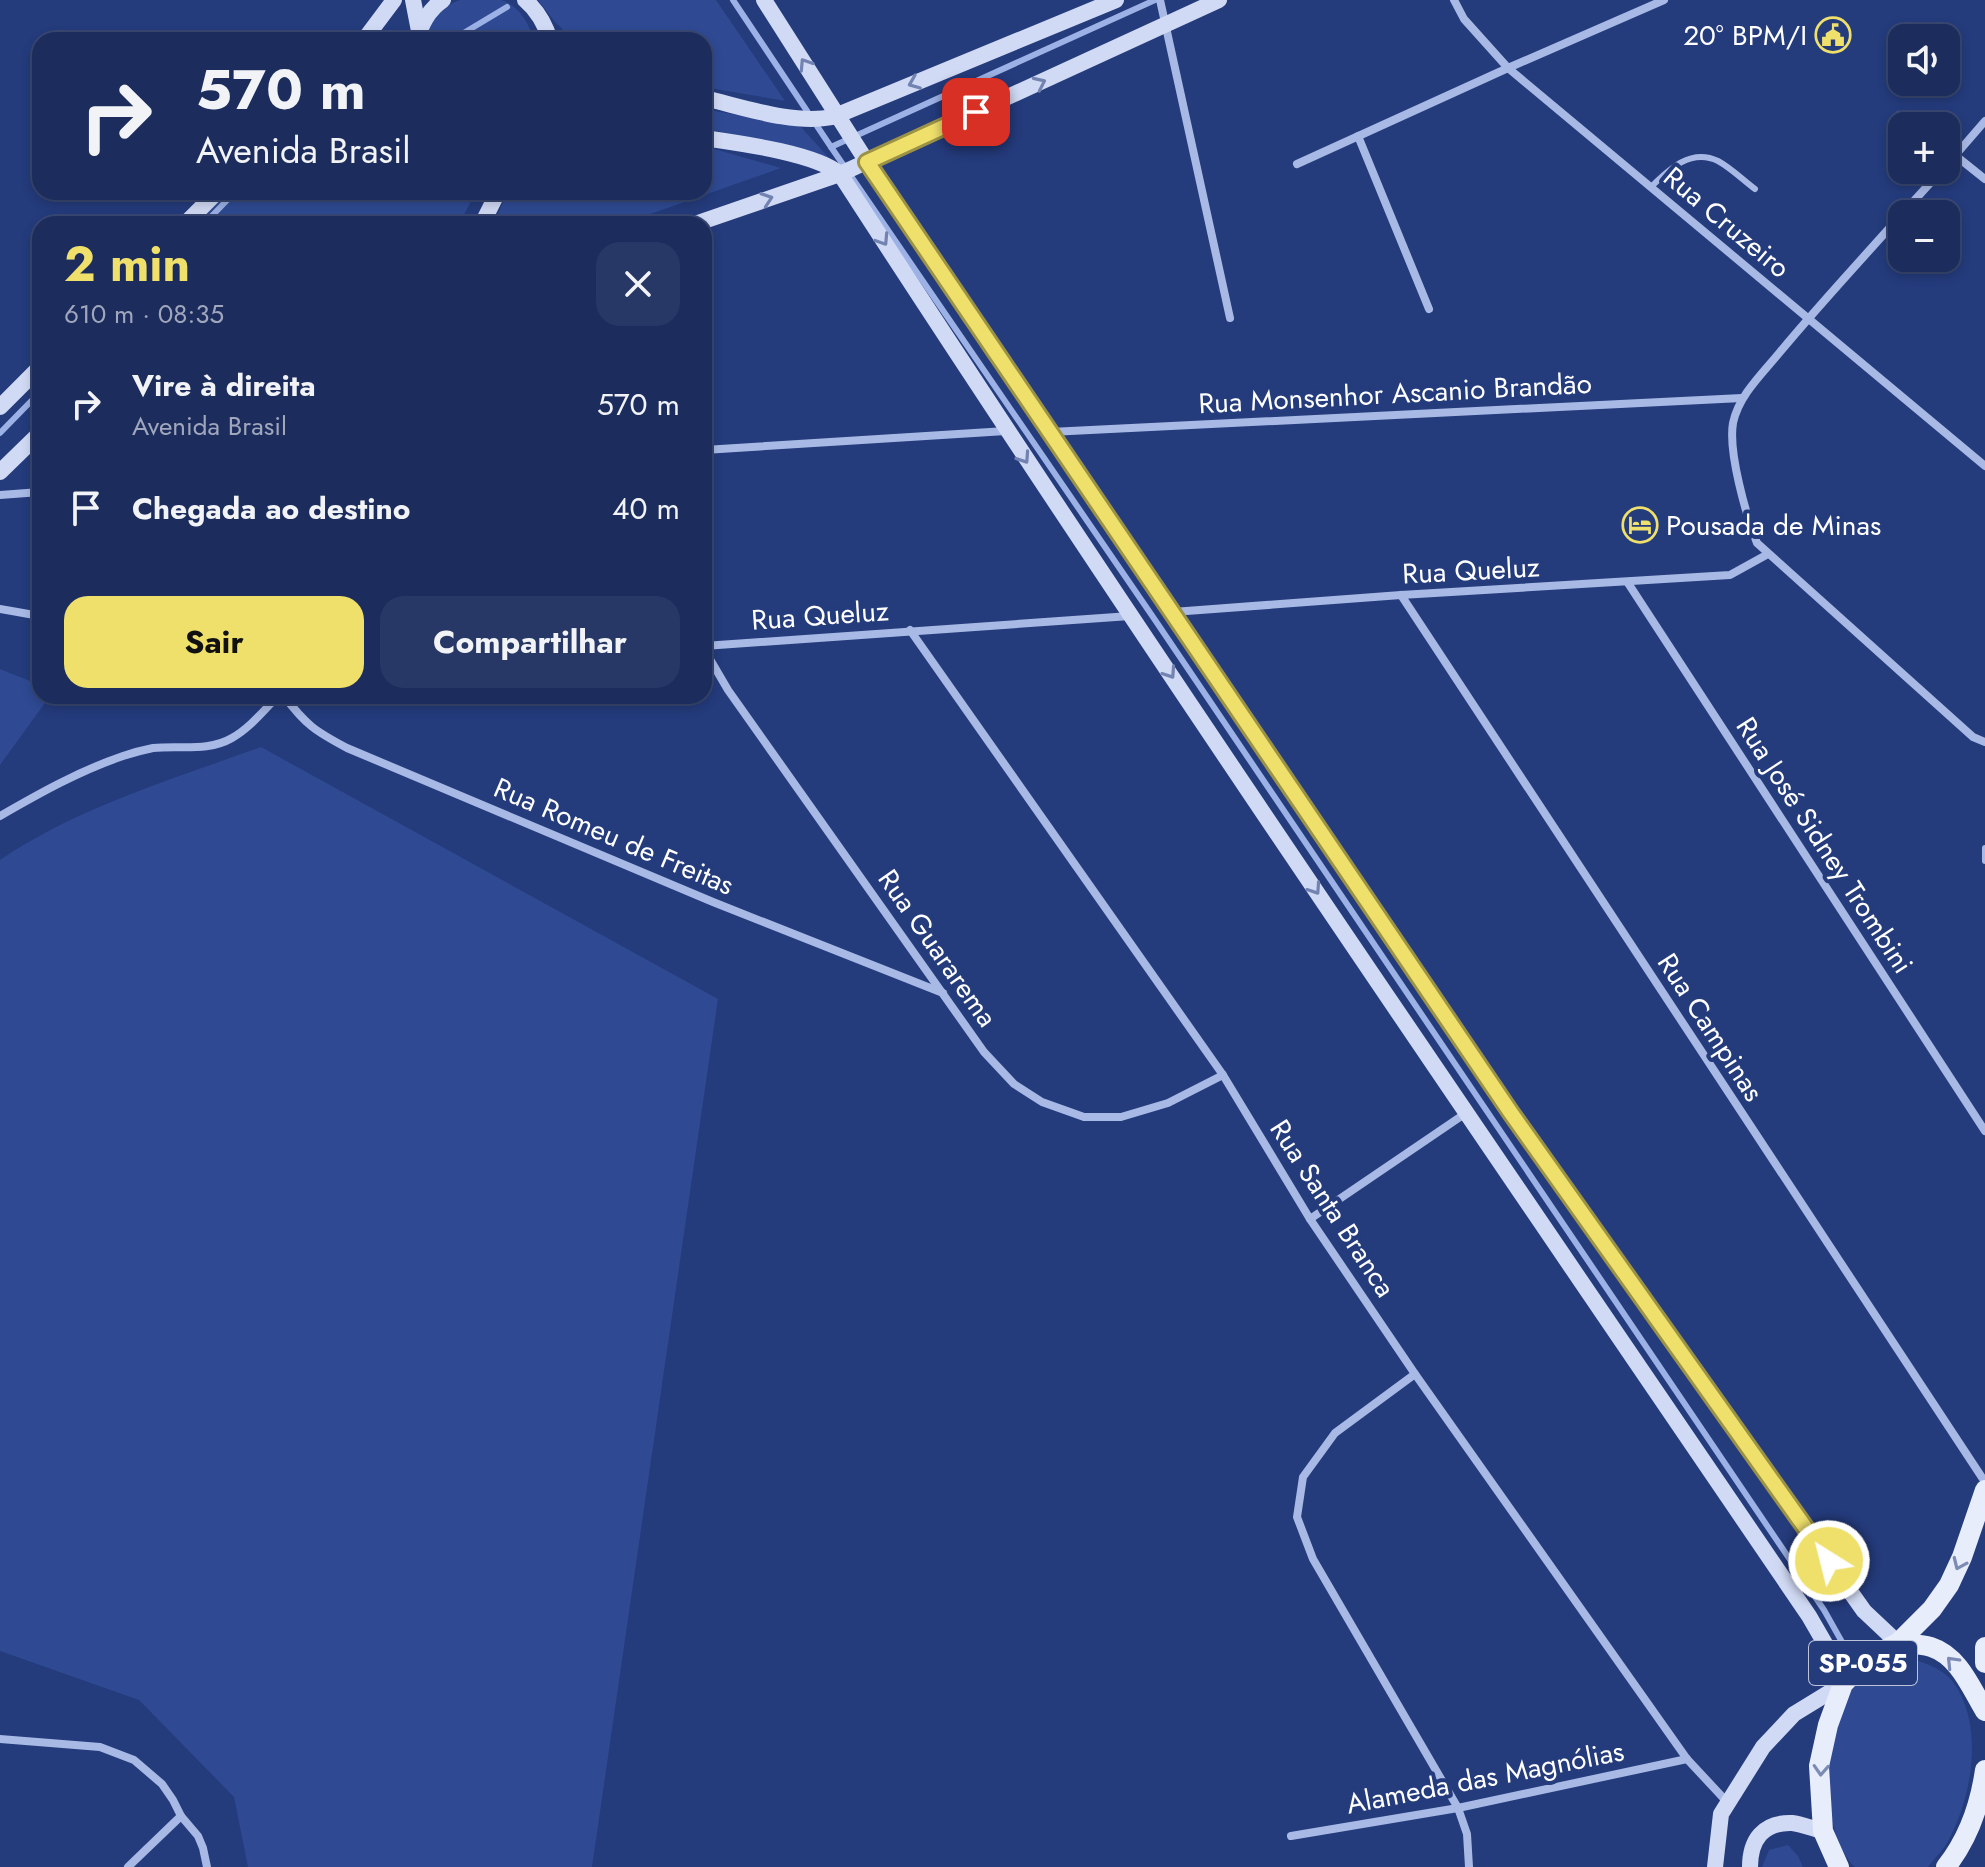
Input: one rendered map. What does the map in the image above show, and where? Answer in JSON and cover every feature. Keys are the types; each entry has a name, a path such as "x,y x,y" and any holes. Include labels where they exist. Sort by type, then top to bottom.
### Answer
{"main road":[{"path":"370,32 394,0"},
{"path":"413,0 418,32"},
{"path":"419,32 423,21 443,0"},
{"path":"525,0 533,7 547,32"},
{"path":"764,0 843,122 855,165 1006,431 1809,1616 1831,1654 1843,1684 1794,1714 1763,1747 1721,1814 1715,1867"},
{"path":"712,100 788,117 843,122 1116,0"},
{"path":"712,218 855,165 1163,11 1219,0"},
{"path":"712,139 746,144 834,169 855,165"},
{"path":"855,165 1050,432 1529,1138 1864,1611 1898,1643"},
{"path":"193,216 209,200"},
{"path":"3,400 32,374"},
{"path":"0,472 32,441"},
{"name":"SP-055","path":"1839,1867 1823,1831 1819,1766 1828,1725 1843,1684 1867,1659 1898,1643 1932,1609 1949,1585 1962,1557 1985,1490"},
{"name":"SP-055","path":"1898,1643 1929,1646 1944,1652 1962,1672 1985,1711"},
{"path":"1985,1647 1985,1663"},
{"path":"1946,1867 1968,1832 1985,1770"},
{"path":"1750,1867 1750,1856 1758,1835 1773,1825 1793,1823 1823,1831"}],"street":[{"name":"Rua Cruzeiro","path":"1454,0 1464,19 1508,68 1985,466"},
{"path":"1297,164 1664,0"},
{"path":"1163,11 1230,318"},
{"path":"1960,150 1985,121"},
{"path":"1358,136 1429,309"},
{"path":"1960,158 1985,179"},
{"path":"1915,200 1929,184"},
{"path":"1888,229 1808,318 1742,398 1734,421 1732,441 1747,519 1757,543 1973,737 1985,742"},
{"name":"Rua Monsenhor Ascanio Brandão","path":"1050,432 1742,398"},
{"path":"712,449 1006,431"},
{"path":"0,495 32,493"},
{"name":"Rua Queluz","path":"1172,612 1730,575 1768,554"},
{"name":"Rua José Sidney Trombini","path":"1628,583 1985,1131"},
{"name":"Rua Campinas","path":"1401,595 1985,1482"},
{"path":"0,609 32,615"},
{"name":"Rua Queluz","path":"712,646 1131,616"},
{"name":"Rua Santa Branca","path":"910,630 1223,1075 1310,1219 1415,1374 1687,1759 1728,1803"},
{"name":"Rua Guararema","path":"712,661 728,690 984,1052 1014,1084 1042,1102 1084,1117 1121,1117 1168,1103 1223,1075"},
{"path":"0,816 67,778 125,756 152,748 198,748 219,744 247,727 272,704"},
{"name":"Rua Romeu de Freitas","path":"288,704 318,733 347,748 713,902 943,993"},
{"path":"1310,1219 1466,1113"},
{"path":"1415,1374 1335,1433 1303,1477 1297,1517 1313,1559 1458,1808 1467,1834 1469,1867"},
{"path":"0,1739 100,1747 134,1760 162,1784 181,1816 198,1836 207,1867"},
{"name":"Alameda das Magnólias","path":"1291,1836 1458,1808 1687,1759"},
{"path":"128,1867 181,1816"}],"lane":[{"path":"1651,187 1672,166 1696,157 1717,160 1755,189"},
{"path":"1985,848 1985,861"}],"shaded area":[{"path":"460,0 501,0 513,6 531,32 428,32 448,6"},
{"path":"538,0 716,0 785,101 712,88 712,32 566,32"},
{"path":"712,110 800,126 830,159 712,130"},
{"path":"712,148 781,168 712,192"},
{"path":"217,200 472,200 463,216 202,216"},
{"path":"504,200 690,200 645,216 497,216"},
{"path":"0,669 32,682 32,704 44,704 0,765"},
{"path":"261,747 718,999 592,1867 248,1867 234,1797 139,1700 0,1651 0,860 61,824 94,809"},
{"path":"1903,1657 1943,1672 1963,1699 1972,1740 1968,1784 1956,1825 1947,1843 1928,1867 1855,1867 1842,1850 1834,1827 1829,1773 1832,1746 1848,1697 1860,1679 1880,1665"},
{"path":"1788,1845 1803,1867 1762,1867 1769,1850"}],"waterway":[{"path":"733,0 1824,1610 1842,1642"},
{"path":"831,147 1155,0"},
{"path":"465,32 507,7"},
{"path":"212,216 227,200"},
{"path":"0,433 32,400"}],"place":[{"name":"20º BPM/I","path":"1833,35"},
{"name":"Pousada de Minas","path":"1640,525"}],"route":[{"path":"976,112 867,162 1511,1113 1829,1561"}]}
